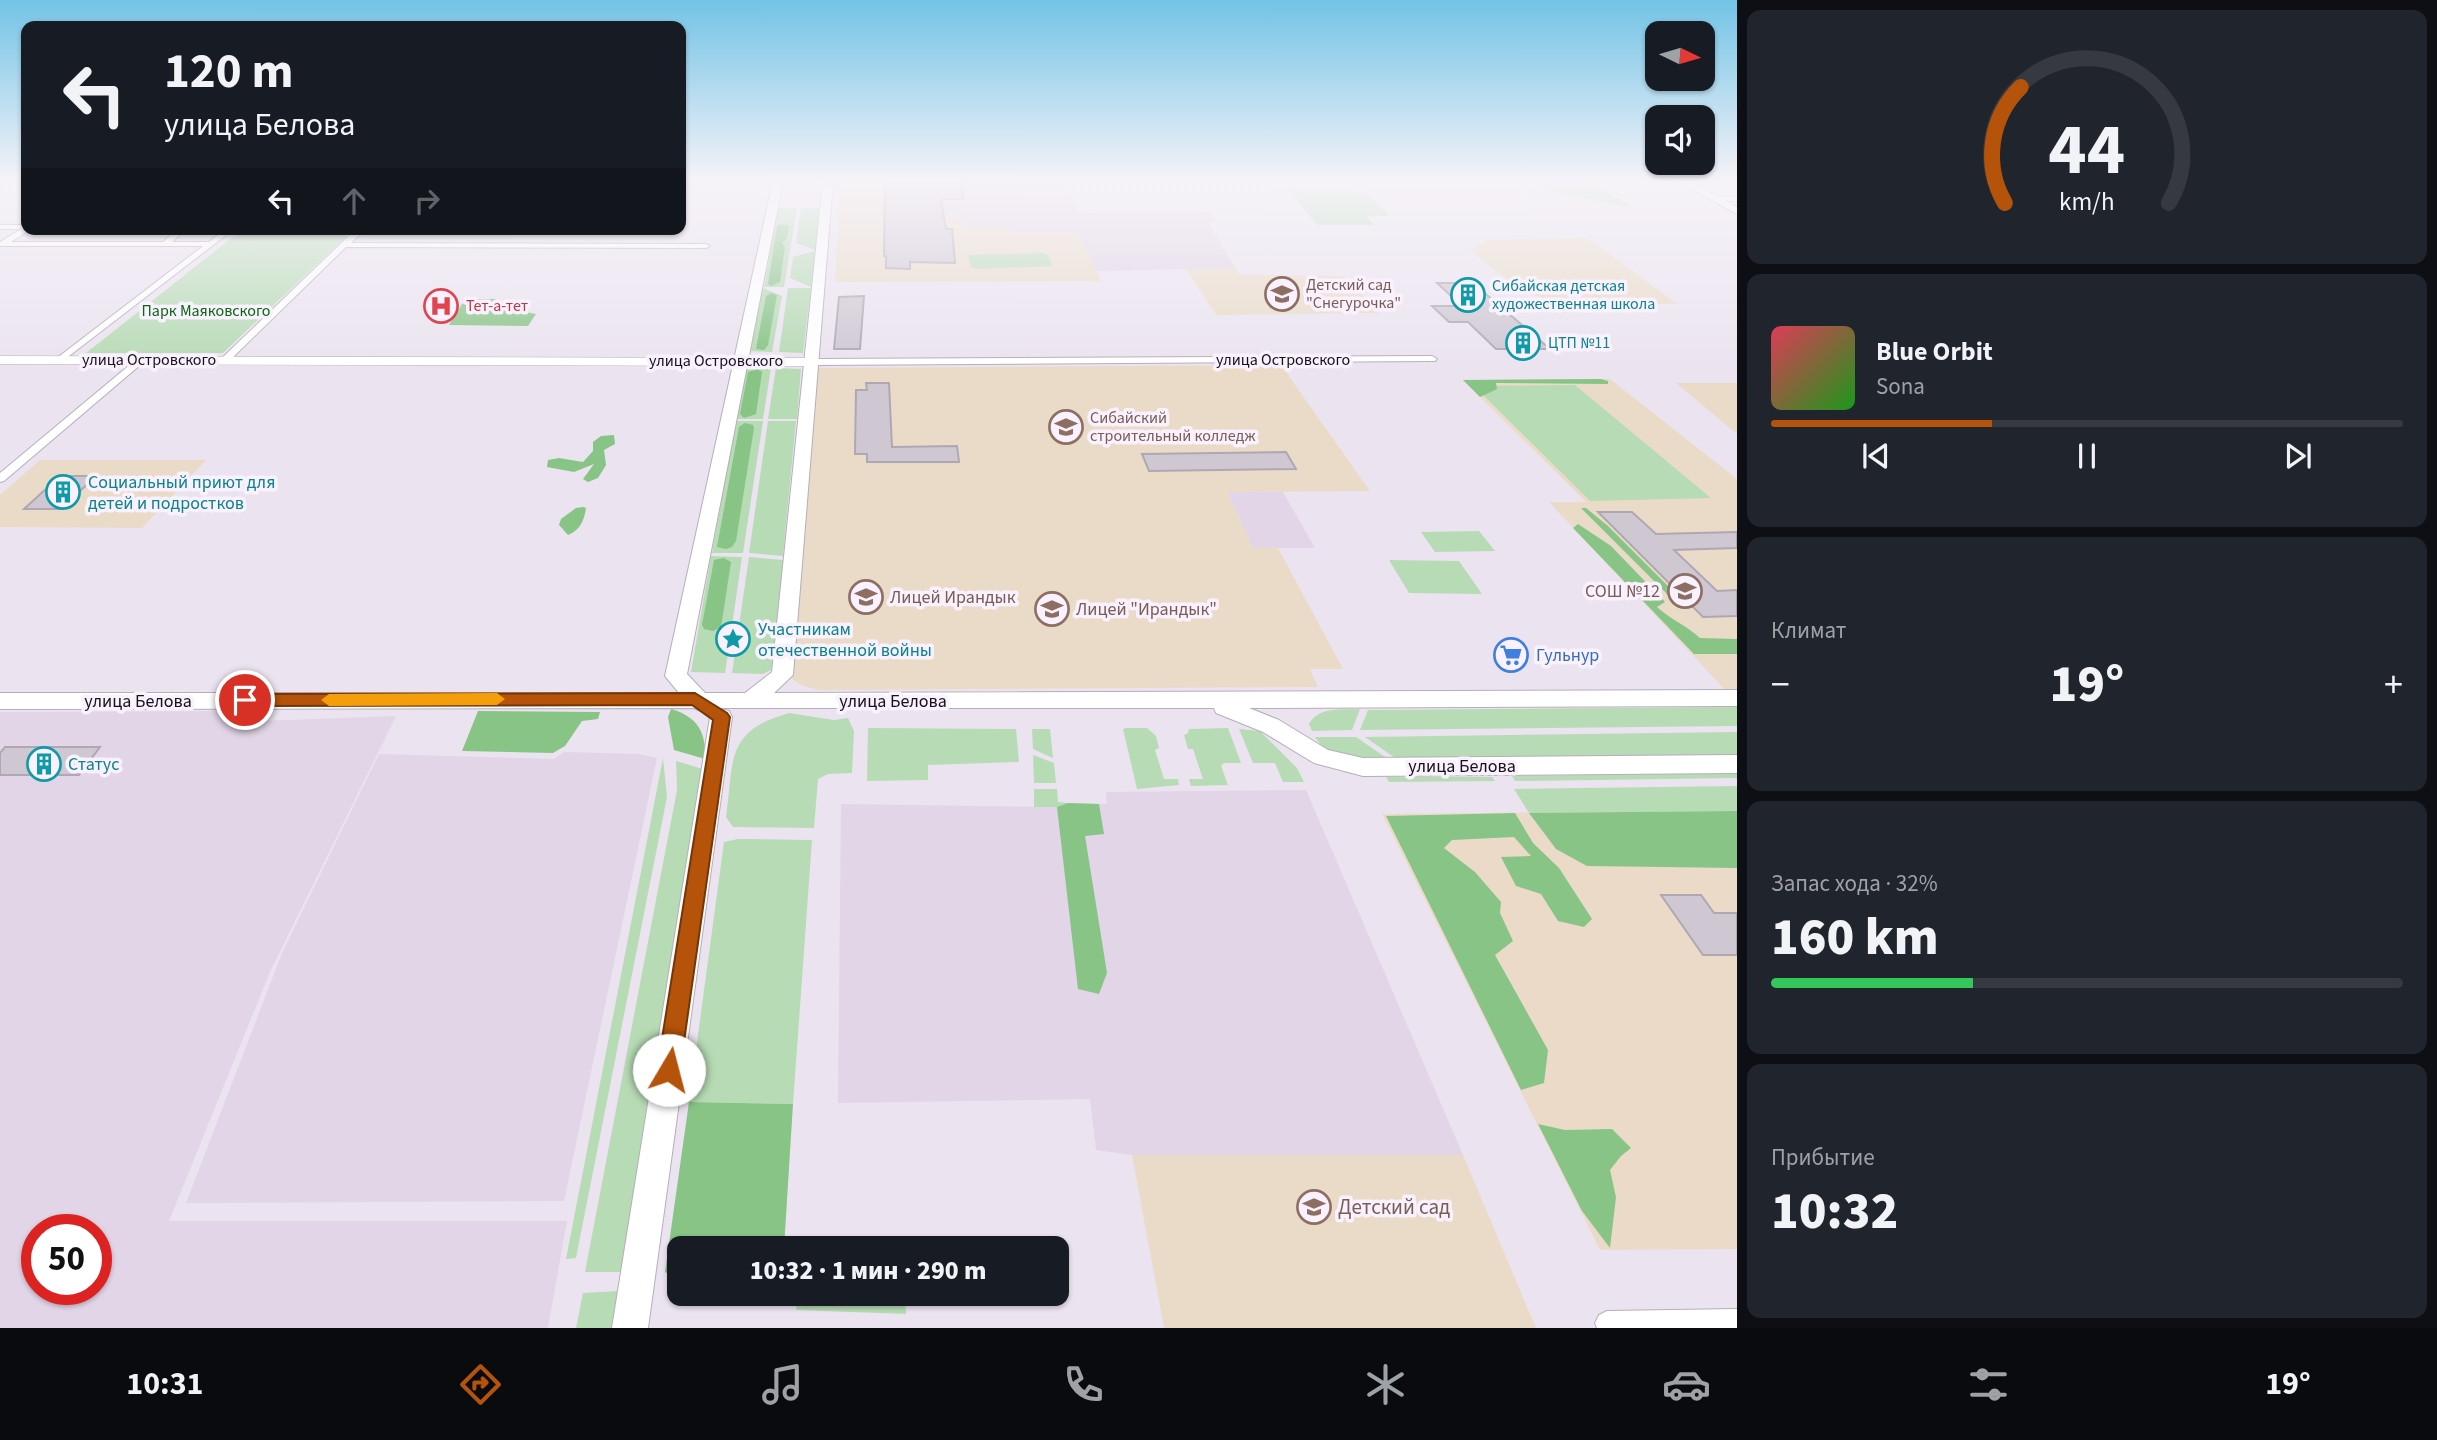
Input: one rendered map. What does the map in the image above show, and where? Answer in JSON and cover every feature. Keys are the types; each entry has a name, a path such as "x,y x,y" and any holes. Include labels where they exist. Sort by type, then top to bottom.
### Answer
{"main road":[{"path":"656,699 677,676 766,243"},
{"path":"722,717 753,699 782,675 822,243"},
{"path":"782,675 808,701"},
{"path":"677,676 695,699 722,717"},
{"path":"1302,746 1295,710 1737,698"},
{"name":"улица Белова","path":"0,701 753,699 1253,702 1295,710"},
{"name":"улица Белова","path":"1200,702 1225,707 1271,726 1322,757 1363,767 1737,764"},
{"path":"630,1328 722,717"}],"street":[{"path":"1,244 211,244"},
{"path":"60,360 211,244"},
{"path":"225,360 345,245 706,246"},
{"name":"улица Островского","path":"0,360 811,362 1433,359"},
{"path":"0,479 141,360"},
{"path":"1608,1325 1737,1321"}],"shaded area":[{"path":"837,243 1084,243 1101,281 835,282"},
{"path":"1083,243 1220,243 1235,268 1096,271"},
{"path":"1483,243 1595,243 1677,304 1569,304 1525,293 1471,251"},
{"name":"Детский сад \"Снегурочка\"","path":"1235,268 1240,275 1344,276 1380,313 1216,315 1186,269"},
{"name":"Лицей \"Ирандык\"","path":"1281,365 1370,491 1227,492 1253,548 1278,548 1343,669 1310,669 1318,687 819,690 803,686 792,679 788,669 813,371 819,368"},
{"name":"СОШ №12","path":"1610,379 1737,479 1737,691 1726,691 1549,502 1586,502 1463,380"},
{"path":"1676,383 1737,383 1737,434"},
{"path":"40,460 206,460 142,528 0,527 0,495"},
{"path":"1227,492 1283,492 1315,548 1253,548"},
{"path":"240,711 235,722 396,716 270,972 169,1221 567,1221 548,1328 0,1328 0,712"},
{"path":"564,752 639,754 657,758 564,1201 186,1203 282,953 379,754 554,759"},
{"path":"1306,790 1463,1155 1132,1155 1096,1150 1090,1099 838,1103 841,804 1057,807 1068,803 1107,804 1106,792"},
{"path":"1737,810 1737,1249 1600,1250 1382,814"},
{"name":"Детский сад","path":"1132,1155 1463,1155 1536,1328 1164,1328"}],"green space":[{"name":"Парк Маяковского","path":"225,243 339,243 223,353 86,353"},
{"path":"772,243 791,243 784,287 764,287"},
{"path":"774,243 782,243 785,247 780,282 771,286 768,284"},
{"path":"796,243 816,243 815,250"},
{"path":"815,251 811,287 790,278 793,257"},
{"path":"968,255 1048,255 1052,266 977,269 971,267"},
{"path":"763,288 782,296 772,352 750,351"},
{"path":"788,288 811,288 803,353 779,352"},
{"path":"771,293 777,295 768,345 764,350 756,349 766,296"},
{"path":"476,299 495,299 507,308 536,314 528,326 449,325 462,304"},
{"path":"746,368 771,368 763,419 737,419"},
{"path":"776,368 801,369 797,419 768,419"},
{"path":"758,369 762,372 756,414 744,418 740,414 748,372"},
{"path":"1463,380 1608,381 1608,384 1496,383 1497,389 1480,397"},
{"path":"1575,385 1711,498 1590,501 1474,386"},
{"path":"736,421 763,421 743,553 712,553"},
{"path":"768,421 796,421 783,556 749,553"},
{"path":"745,423 753,425 754,428 736,541 732,547 726,549 717,547 739,427"},
{"path":"614,435 615,444 604,450 606,465 598,478 588,482 583,479 594,464 574,472 547,467 548,460 559,458 583,462 593,451 593,442 601,436"},
{"path":"576,508 586,508 581,524 568,535 559,525 561,519"},
{"path":"1581,508 1586,508 1608,526 1684,602 1680,607"},
{"path":"1578,524 1611,546 1665,602 1657,607 1700,638 1737,639 1737,654 1694,654 1573,528"},
{"path":"1479,531 1495,551 1435,552 1421,532"},
{"path":"711,556 742,557 725,673 691,672"},
{"path":"749,557 783,560 772,667 763,674 732,673"},
{"path":"724,558 731,562 721,627 713,631 704,629 702,625 714,560"},
{"path":"1389,560 1459,561 1482,594 1409,593"},
{"path":"1737,707 1737,726 1360,730 1368,710"},
{"path":"671,709 694,721 702,733 705,759 674,750 668,717"},
{"path":"1360,709 1352,730 1312,731 1309,724 1313,718 1325,712"},
{"path":"478,711 600,712 598,719 582,721 565,746 553,753 462,751"},
{"path":"789,713 834,720 848,718 854,731 852,773 828,774 818,779 814,828 733,827 726,817 736,750 753,729 768,720"},
{"path":"868,728 1016,729 1019,762 928,765 928,780 867,781"},
{"path":"1147,728 1156,736 1159,748 1155,750 1164,779 1178,779 1179,785 1137,789 1123,729"},
{"path":"1228,728 1241,763 1224,763 1221,766 1228,785 1191,786 1189,779 1203,779 1193,749 1188,749 1184,735 1189,729"},
{"path":"1032,729 1050,729 1053,758 1033,749"},
{"path":"1239,729 1260,731 1297,768 1304,782 1283,782 1275,763 1253,763"},
{"path":"1737,732 1737,755 1398,760 1365,737"},
{"path":"1315,737 1356,737 1388,759 1338,754 1328,750"},
{"path":"1033,755 1054,763 1056,783 1034,783"},
{"path":"663,758 667,797 576,1258 566,1259"},
{"path":"676,761 703,769 622,1272 585,1272 677,790"},
{"path":"1737,773 1737,778 1515,781 1512,776"},
{"path":"1386,777 1492,777 1495,781 1389,782"},
{"path":"1737,786 1737,811 1529,813 1514,789"},
{"path":"1034,789 1057,789 1058,802 1068,803 1057,807 1034,807"},
{"path":"1068,803 1099,804 1104,834 1085,836 1107,973 1099,994 1078,989 1057,807"},
{"path":"1737,811 1737,868 1587,866 1556,849 1529,813"},
{"path":"1515,813 1533,843 1559,868 1592,919 1584,927 1558,921 1541,894 1516,886 1501,857 1531,856 1514,837 1452,840 1444,848 1475,872 1501,902 1500,913 1513,941 1495,955 1548,1050 1544,1083 1521,1090 1386,816"},
{"path":"738,839 812,840 793,1104 689,1102 724,842"},
{"path":"689,1102 793,1104 785,1236 670,1236"},
{"path":"1538,1124 1565,1130 1612,1129 1631,1148 1610,1170 1616,1197 1610,1248 1582,1211"},
{"path":"619,1291 614,1328 576,1328 583,1293"},
{"path":"797,1306 906,1306 906,1314 796,1310"}],"building":[{"path":"884,243 953,243 955,263 910,262 910,269 886,268"},
{"path":"1437,283 1473,283 1550,349 1496,349 1468,322 1449,322 1432,306 1462,306"},
{"path":"864,296 860,349 834,349 839,297"},
{"path":"866,383 889,383 892,447 957,446 959,462 867,462 867,454 855,454 856,390 867,390"},
{"path":"1286,452 1296,469 1149,471 1142,454"},
{"name":"Социальный приют для детей и подростков","path":"60,476 96,476 61,509 24,509"},
{"path":"1598,512 1632,512 1656,534 1737,532 1737,548 1674,550 1717,591 1737,590 1737,616 1703,617"},
{"name":"Статус","path":"5,747 100,747 79,775 0,775 0,753"},
{"path":"1661,895 1701,895 1714,913 1737,913 1737,955 1703,955"}],"slow traffic":[{"path":"329,700 497,699"}],"place":[{"name":"Детский сад \"Снегурочка\"","path":"1282,294"},
{"name":"Сибайская детская художественная школа","path":"1468,295"},
{"name":"Тет-а-тет","path":"441,306"},
{"name":"ЦТП №11","path":"1523,343"},
{"name":"Сибайский строительный колледж","path":"1066,427"},
{"name":"Социальный приют для детей и подростков","path":"63,492"},
{"name":"СОШ №12","path":"1685,591"},
{"name":"Лицей Ирандык","path":"866,597"},
{"name":"Лицей \"Ирандык\"","path":"1052,609"},
{"name":"Участникам отечественной войны","path":"733,639"},
{"name":"Гульнур","path":"1511,655"},
{"name":"Статус","path":"44,764"},
{"name":"Детский сад","path":"1314,1207"}],"route":[{"path":"245,700 695,699 722,717 669,1070"}]}
